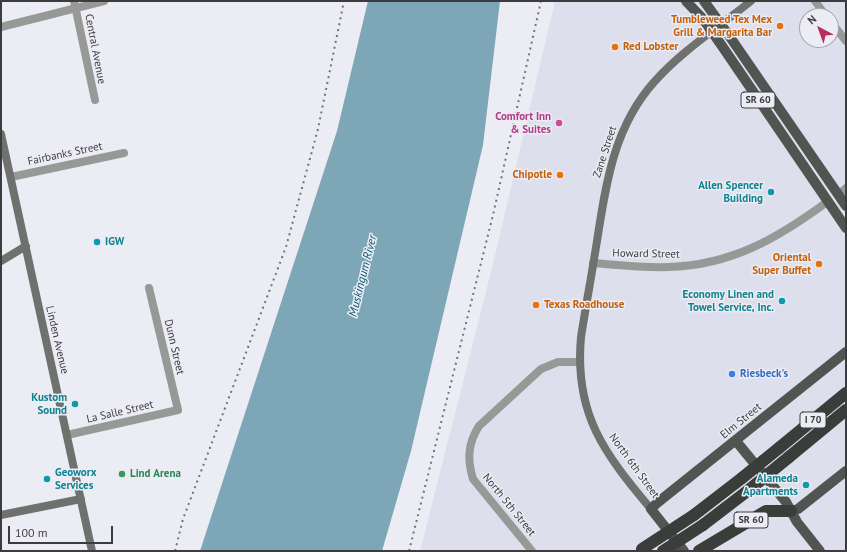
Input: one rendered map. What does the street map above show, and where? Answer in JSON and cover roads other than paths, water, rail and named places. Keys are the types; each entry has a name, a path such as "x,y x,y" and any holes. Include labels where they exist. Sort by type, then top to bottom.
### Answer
{"highway":[{"name":"I 70","path":"640,550 694,514 742,478 846,393"},
{"name":"I 70","path":"663,551 702,525 790,457 846,410"},
{"name":"SR 60","path":"699,551 766,512 791,511"}],"main road":[{"name":"SR 60","path":"686,1 712,32 846,228"},
{"name":"SR 60","path":"704,1 842,191 846,206"},
{"name":"Zane Street","path":"579,362 607,179 617,144 624,128 641,99 654,82 678,59 752,1"},
{"name":"Linden Avenue","path":"1,134 92,551"},
{"path":"1,261 26,246"},
{"name":"Elm Street","path":"651,509 846,352"},
{"name":"North 6th Street","path":"579,362 584,402 589,417 605,450 684,551"},
{"path":"736,441 786,502 820,551"},
{"path":"791,511 798,509 846,472"},
{"path":"1,515 81,499"}],"street":[{"path":"1,27 75,4 104,1"},
{"name":"Central Avenue","path":"75,4 94,100"},
{"path":"839,32 846,41"},
{"name":"Fairbanks Street","path":"10,177 124,153"},
{"name":"Howard Street","path":"593,263 668,268 696,265 718,260 741,253 772,239 801,222 827,202"},
{"name":"Dunn Street","path":"149,288 178,410"},
{"name":"North 5th Street","path":"532,551 473,479 470,468 469,448 473,436 479,426 541,369 558,362 579,362"},
{"name":"La Salle Street","path":"67,435 178,410"}],"water":[{"name":"Muskingum River","path":"368,1 500,1 483,145 411,451 382,551 200,551 337,131"}],"railway":[{"path":"175,551 183,519 286,247 318,129 344,1"},
{"path":"409,551 493,215 541,1"}],"place":[{"name":"Tumbleweed Tex Mex Grill & Margarita Bar","path":"780,26"},
{"name":"Red Lobster","path":"615,47"},
{"name":"Comfort Inn & Suites","path":"559,123"},
{"name":"Chipotle","path":"560,175"},
{"name":"Allen Spencer Building","path":"771,192"},
{"name":"IGW","path":"97,242"},
{"name":"Oriental Super Buffet","path":"819,264"},
{"name":"Economy Linen and Towel Service, Inc.","path":"782,301"},
{"name":"Texas Roadhouse","path":"536,305"},
{"name":"Riesbeck's","path":"732,374"},
{"name":"Kustom Sound","path":"75,404"},
{"name":"Lind Arena","path":"122,474"},
{"name":"Geoworx Services","path":"47,479"},
{"name":"Alameda Apartments","path":"806,485"}]}
